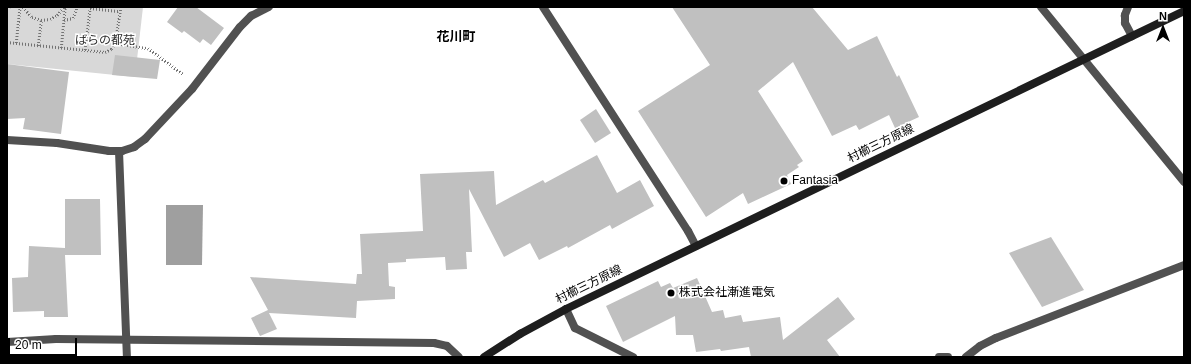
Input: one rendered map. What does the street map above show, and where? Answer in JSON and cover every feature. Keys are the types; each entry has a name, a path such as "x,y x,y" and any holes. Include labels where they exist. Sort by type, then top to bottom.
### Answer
{"main road":[{"name":"村櫛三方原線","path":"484,357 520,334 566,309 1184,11"}],"street":[{"path":"7,140 56,143 119,150 134,147 145,139 196,84 240,26 251,16 269,7"},
{"path":"543,7 688,231 696,246"},
{"path":"1041,7 1184,182"},
{"path":"1128,7 1125,15 1125,23 1132,36"},
{"path":"119,150 128,357"},
{"path":"966,357 980,346 996,338 1184,265"},
{"path":"566,309 575,328 633,357"},
{"path":"7,342 56,339 434,343 447,346 459,357"},
{"path":"939,357 948,357"}],"path":[{"path":"16,43 20,7"},
{"path":"23,7 32,17 41,20 50,19 58,15 64,7"},
{"path":"61,48 64,7"},
{"path":"7,42 104,52 111,49 115,43 121,9 90,7 85,50"},
{"path":"64,20 73,18 77,8"},
{"path":"38,46 41,20"},
{"path":"115,43 148,48 196,84"}],"green space":[{"name":"ばらの都苑","path":"7,7 143,7 135,77 7,64"}],"shaded area":[{"path":"166,205 203,205 202,265 166,265"}],"building":[{"path":"178,7 196,7 224,28 211,45 203,39 200,43 184,31 182,33 167,22"},
{"path":"672,7 812,7 848,50 877,36 897,77 899,75 919,117 895,128 889,115 859,130 856,125 832,136 793,62 758,91 803,161 797,165 799,167 787,175 791,184 748,204 743,193 706,217 638,111 710,65"},
{"path":"115,55 160,60 157,79 112,75"},
{"path":"7,64 69,72 61,134 23,129 25,118 7,119"},
{"path":"596,109 611,133 595,143 580,120"},
{"path":"597,155 617,193 640,180 654,206 612,229 610,225 568,248 567,246 539,260 530,243 504,257 469,189 472,252 466,252 467,269 446,270 445,257 406,259 406,262 388,263 389,286 395,287 395,299 357,301 356,318 269,313 277,329 260,336 251,318 268,310 250,277 356,284 357,274 362,274 360,234 423,231 420,174 494,171 496,205 543,180 545,183"},
{"path":"65,199 100,199 101,255 65,255 68,317 44,317 44,311 13,312 12,278 28,277 29,246 65,248"},
{"path":"1051,237 1084,290 1042,307 1009,253"},
{"path":"697,278 712,312 723,310 725,318 741,315 743,322 780,317 783,340 838,297 855,319 827,340 840,357 751,357 749,347 721,351 720,349 696,352 693,335 676,335 675,316 623,342 606,306 658,281 661,287 670,283 673,288"}],"place":[{"name":"Fantasia","path":"784,181"},
{"name":"株式会社漸進電気","path":"671,293"}],"district":[{"name":"花川町","path":"456,37"}]}
